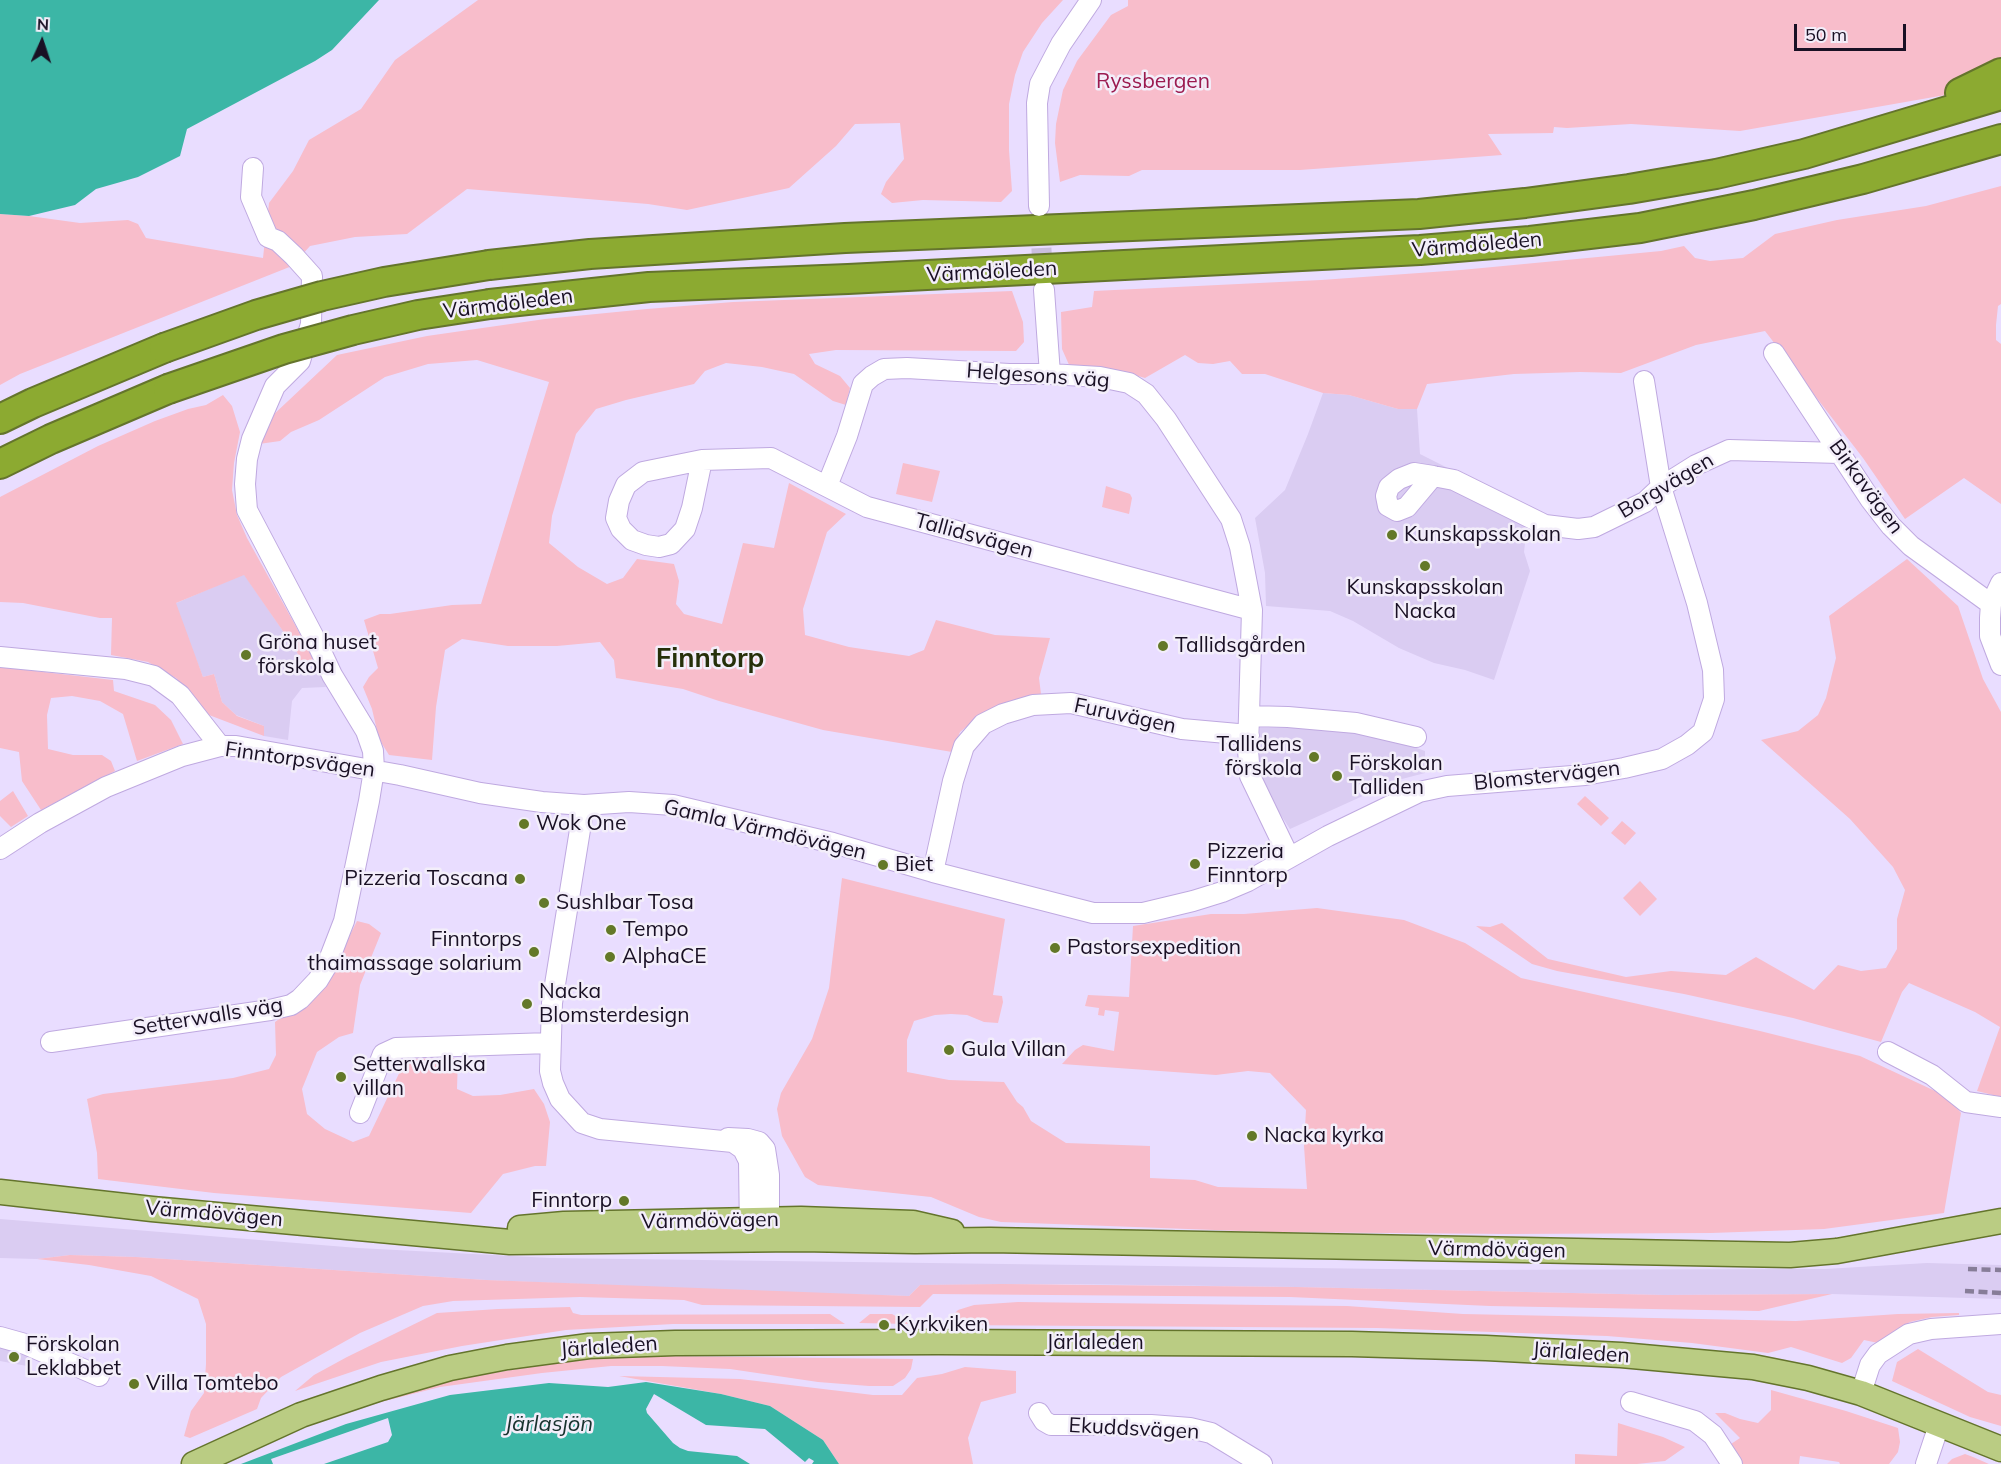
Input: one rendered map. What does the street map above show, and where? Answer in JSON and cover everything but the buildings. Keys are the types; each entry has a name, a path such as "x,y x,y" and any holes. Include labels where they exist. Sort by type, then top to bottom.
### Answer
{"highway":[{"path":"1881,131 2001,73"},
{"name":"Värmdöleden","path":"0,419 164,348 256,315 322,296 384,282 489,265 590,254 834,239 1419,214 1548,200 1705,176 1804,154 2001,95"},
{"name":"Värmdöleden","path":"0,464 168,388 284,349 418,315 490,304 649,287 1420,250 1530,241 1640,228 1853,182 2001,139"},
{"path":"1940,157 2001,144"}],"main road":[{"name":"Värmdövägen","path":"0,1192 152,1209 510,1242 760,1230 990,1240 1790,1255 1837,1251 2001,1221"},
{"name":"Järlaleden","path":"194,1464 301,1415 450,1368 507,1357 588,1346 664,1343 1352,1344 1621,1355 1753,1367 1808,1378 1861,1393 2001,1449"}],"street":[{"path":"1039,206 1037,103 1040,84 1060,44 1091,0"},
{"name":"Setterwalls väg","path":"51,1042 291,1005 318,980 327,965 344,921 369,801 374,770 373,752 366,731 332,675 248,510 244,484 252,439 276,386 300,361 311,324 312,276 278,241 268,237 250,197 253,168"},
{"path":"1044,290 1050,374"},
{"name":"Birkavägen","path":"1774,353 1870,499 1891,526 1911,546 1991,604"},
{"name":"Helgesons väg","path":"827,486 847,436 863,384 884,369 907,368 1100,377 1129,383 1146,394 1166,419 1231,519 1240,547 1252,610 1250,776 1289,857"},
{"name":"Blomstervägen","path":"1289,857 1419,792 1447,786 1585,775 1624,768 1662,759 1687,745 1703,732 1714,699 1713,670 1697,603 1661,487 1644,381"},
{"name":"Borgvägen","path":"1433,476 1454,480 1545,525 1578,529 1594,526 1646,502 1661,487 1696,465 1729,450 1840,453"},
{"name":"Tallidsvägen","path":"702,460 693,508 685,529 671,544 659,547 646,545 632,540 621,530 616,518 619,501 626,485 643,472 702,460 771,458 867,507 1252,610"},
{"path":"2001,583 1991,604 1990,636 2001,665"},
{"path":"0,657 126,669 154,676 180,695 220,746"},
{"name":"Furuvägen","path":"933,872 953,781 964,746 983,723 1033,705 1071,703 1182,729 1249,726 1288,717 1356,723 1416,737"},
{"name":"Finntorpsvägen","path":"0,849 40,823 106,787 182,756 220,746 236,746 374,770 480,793 542,802 584,805"},
{"name":"Gamla Värmdövägen","path":"584,805 629,802 673,805 833,843 933,872 1093,913 1120,914 1158,910 1222,892 1248,881 1289,857"},
{"path":"584,805 552,1003 550,1071 557,1092 568,1109 582,1123 600,1129 733,1142 743,1149 749,1161 760,1230"},
{"path":"360,1113 383,1054 396,1048 550,1043"},
{"path":"1888,1052 1932,1075 1966,1102 2001,1107"},
{"path":"1861,1393 1870,1365 1878,1354 1909,1334 1940,1328 2001,1324"},
{"path":"0,1337 25,1344 99,1376"},
{"path":"1631,1402 1695,1421 1713,1435 1732,1464"},
{"name":"Ekuddsvägen","path":"1039,1413 1044,1422 1051,1425 1151,1425 1190,1428 1211,1433 1262,1464"},
{"path":"1926,1464 1939,1425"}],"shaded area":[{"name":"Kunskapsskolan","path":"1323,393 1349,395 1398,409 1417,409 1420,454 1529,509 1524,552 1530,571 1494,680 1434,663 1399,648 1353,621 1330,611 1266,606 1265,573 1255,518 1285,490"},
{"name":"Gröna huset förskola","path":"244,574 296,650 302,664 315,661 326,687 302,688 292,701 288,740 264,736 264,726 236,715 222,702 214,674 203,677 174,604"},
{"name":"Förskolan Talliden","path":"1260,728 1307,728 1352,732 1403,743 1425,751 1425,773 1398,780 1290,829 1265,791 1259,757"},
{"path":"0,1219 358,1248 550,1258 1461,1270 1825,1269 1927,1263 2001,1265 2001,1299 1832,1294 1664,1295 1065,1284 920,1285 909,1296 767,1292 486,1280 136,1257 70,1255 37,1259 0,1258"},
{"name":"Förskolan Leklabbet","path":"0,1344 27,1353 27,1366 0,1361"}],"green space":[{"path":"478,0 1063,0 1042,23 1023,52 1015,75 1009,104 1012,191 1001,202 923,200 892,203 881,194 886,182 904,159 900,123 855,124 836,146 789,188 687,210 648,204 467,189 407,234 355,237 310,246 292,266 20,374 0,385 0,214 80,223 128,220 138,224 146,238 263,258 269,203 293,171 309,140 361,109 395,60"},
{"name":"Ryssbergen","path":"1128,0 2001,0 2001,67 1951,94 1740,131 1631,124 1554,127 1553,133 1488,134 1502,155 1300,170 1142,170 1129,176 1080,175 1060,182 1055,143 1056,124 1063,90 1077,61 1111,15 1128,6"},
{"path":"2001,186 2001,304 1998,306 1996,340 2001,344 2001,504 1964,478 1905,519 1863,458 1765,331 1696,345 1621,373 1514,374 1427,384 1417,409 1398,409 1349,395 1323,393 1265,374 1242,374 1230,361 1213,364 1198,363 1185,355 1145,378 1117,370 1070,367 1062,349 1061,312 1092,307 1094,291 1321,280 1461,270 1661,251 1684,246 1695,258 1710,261 1743,258 1775,234 1837,220 1926,206"},
{"path":"1012,291 1023,322 1024,342 1016,351 836,350 809,354 815,364 840,376 850,388 846,405 833,401 794,374 762,367 726,363 705,371 694,384 596,409 576,434 552,516 549,543 578,567 607,584 623,578 637,559 674,564 679,581 676,604 684,614 722,624 743,543 774,548 789,483 846,514 827,532 803,609 805,635 849,647 909,656 924,650 936,620 995,635 1050,638 1039,678 1041,694 982,714 960,732 952,752 823,730 683,689 616,678 614,660 600,642 557,646 508,646 462,639 445,650 436,707 432,760 389,755 379,739 372,709 363,687 378,668 364,620 380,614 452,605 481,604 549,382 477,360 428,364 385,377 319,420 291,432 280,441 259,444 271,417 337,355 427,336 545,319 647,309 733,302"},
{"path":"223,395 232,406 240,432 232,490 237,515 247,538 315,661 302,664 296,650 244,575 176,603 203,677 214,674 222,702 237,716 264,726 264,736 209,715 176,678 148,662 111,655 112,618 100,618 23,603 0,602 0,497 98,446 155,421 206,405"},
{"path":"903,463 940,471 932,502 896,494"},
{"path":"1106,486 1130,494 1132,498 1129,514 1102,507"},
{"path":"1907,559 1958,606 1983,679 2001,712 2001,1097 1977,1091 2000,1027 1975,1012 1909,983 1902,992 1881,1042 1793,1018 1532,964 1476,926 1490,927 1502,923 1548,959 1626,977 1671,971 1726,975 1756,957 1814,990 1838,965 1861,971 1886,968 1897,949 1897,919 1905,890 1893,867 1850,819 1761,740 1798,731 1818,715 1826,698 1836,658 1829,616"},
{"path":"0,667 113,680 114,691 155,705 171,720 183,744 137,761 123,714 100,701 72,696 51,698 47,715 48,749 73,755 102,755 111,761 115,771 41,810 22,781 19,752 0,748"},
{"path":"13,791 28,816 11,827 0,816 0,801"},
{"path":"1585,796 1609,818 1601,826 1577,804"},
{"path":"1622,821 1636,833 1625,845 1611,833"},
{"path":"842,878 1005,919 993,995 1002,996 1003,1002 998,1023 984,1022 967,1015 951,1014 935,1015 914,1021 907,1040 907,1072 949,1080 1004,1082 1031,1121 1066,1143 1150,1146 1150,1178 1195,1180 1218,1187 1307,1189 1304,1146 1306,1110 1270,1073 1248,1071 1216,1075 1062,1064 1083,1045 1114,1051 1119,1012 1105,1010 1104,1016 1098,1015 1099,1008 1085,1006 1088,995 1129,997 1133,926 1211,914 1244,914 1317,908 1404,920 1465,943 1521,978 1760,1031 1860,1056 1948,1097 1961,1113 1944,1213 1824,1229 1711,1233 1268,1232 1001,1222 979,1217 931,1197 818,1185 805,1177 782,1136 777,1109 781,1093 812,1039 829,988"},
{"path":"1640,881 1657,899 1640,916 1623,898"},
{"path":"357,921 369,924 381,933 360,985 353,1033 339,1037 317,1052 302,1089 307,1114 325,1129 353,1142 369,1136 406,1059 458,1058 457,1089 473,1096 500,1095 534,1089 544,1104 550,1122 546,1166 535,1166 503,1174 471,1213 214,1193 98,1179 97,1153 87,1099 103,1094 233,1078 269,1069 276,1055 275,1022 295,1008 329,977"},
{"path":"70,1255 136,1257 486,1280 909,1296 920,1285 1002,1284 1296,1287 1664,1295 1832,1294 1759,1311 1490,1306 1290,1297 933,1294 920,1307 702,1305 684,1300 580,1297 453,1301 423,1306 360,1333 281,1377 261,1398 257,1409 190,1438 184,1436 191,1411 204,1393 206,1364 206,1324 198,1299 151,1276 37,1259"},
{"path":"1018,1302 1347,1306 1463,1314 1796,1321 1898,1314 1959,1313 1959,1315 1932,1317 1910,1322 1878,1343 1864,1340 1851,1358 1842,1363 1791,1347 1768,1353 1692,1343 1607,1336 1377,1328 951,1325 952,1316 958,1310 974,1305"},
{"path":"570,1307 573,1313 581,1315 830,1314 845,1324 673,1324 566,1330 462,1346 381,1362 295,1391 314,1375 437,1313"},
{"path":"870,1314 892,1314 910,1324 859,1323"},
{"path":"1918,1349 1988,1392 2001,1395 2001,1426 1970,1417 1892,1381 1897,1362"},
{"path":"610,1357 913,1359 911,1369 905,1378 893,1386 818,1382 730,1369 662,1366 611,1366 542,1373 440,1387 345,1411 257,1447 283,1430 439,1382 559,1362"},
{"path":"965,1367 1016,1371 1016,1393 981,1402 968,1438 973,1464 839,1464 823,1440 770,1406 721,1394 619,1376 740,1379 873,1395 902,1395 917,1378"},
{"path":"1771,1390 1898,1428 1900,1442 1898,1452 1889,1464 1840,1464 1800,1456 1799,1464 1739,1464 1728,1446 1740,1438 1715,1413 1725,1413 1758,1423 1771,1410"},
{"path":"1618,1423 1663,1437 1685,1447 1665,1461 1637,1464 1575,1464 1575,1454 1617,1456"},
{"path":"1965,1454 1989,1464 1947,1464 1952,1459"}],"water":[{"path":"0,0 379,0 332,50 187,129 180,156 138,177 96,189 75,205 29,216 0,214"},
{"name":"Järlasjön","path":"646,1382 721,1394 770,1406 823,1440 839,1464 241,1464 346,1424 450,1395 549,1383 608,1387"}],"pier":[{"path":"654,1394 706,1425 765,1429 805,1462 809,1458 814,1461 812,1464 750,1464 737,1456 688,1451 680,1448 647,1413 646,1409"},
{"path":"388,1418 392,1435 388,1442 324,1464 273,1464 271,1459"}],"tunnel":[{"path":"1040,218 1043,281"}],"railway":[{"path":"1968,1269 2001,1270"},
{"path":"1965,1291 2001,1293"}],"place":[{"name":"Kunskapsskolan","path":"1392,535"},
{"name":"Kunskapsskolan Nacka","path":"1425,566"},
{"name":"Tallidsgården","path":"1163,646"},
{"name":"Gröna huset förskola","path":"246,655"},
{"name":"Tallidens förskola","path":"1314,757"},
{"name":"Förskolan Talliden","path":"1337,776"},
{"name":"Wok One","path":"524,824"},
{"name":"Pizzeria Finntorp","path":"1195,864"},
{"name":"Biet","path":"883,865"},
{"name":"Pizzeria Toscana","path":"520,879"},
{"name":"SushIbar Tosa","path":"544,903"},
{"name":"Tempo","path":"611,930"},
{"name":"Pastorsexpedition","path":"1055,948"},
{"name":"Finntorps thaimassage solarium","path":"534,952"},
{"name":"AlphaCE","path":"610,957"},
{"name":"Nacka Blomsterdesign","path":"527,1004"},
{"name":"Gula Villan","path":"949,1050"},
{"name":"Setterwallska villan","path":"341,1077"},
{"name":"Nacka kyrka","path":"1252,1136"},
{"name":"Finntorp","path":"624,1201"},
{"name":"Kyrkviken","path":"884,1325"},
{"name":"Förskolan Leklabbet","path":"14,1357"},
{"name":"Villa Tomtebo","path":"134,1384"}],"district":[{"name":"Finntorp","path":"710,659"}]}
